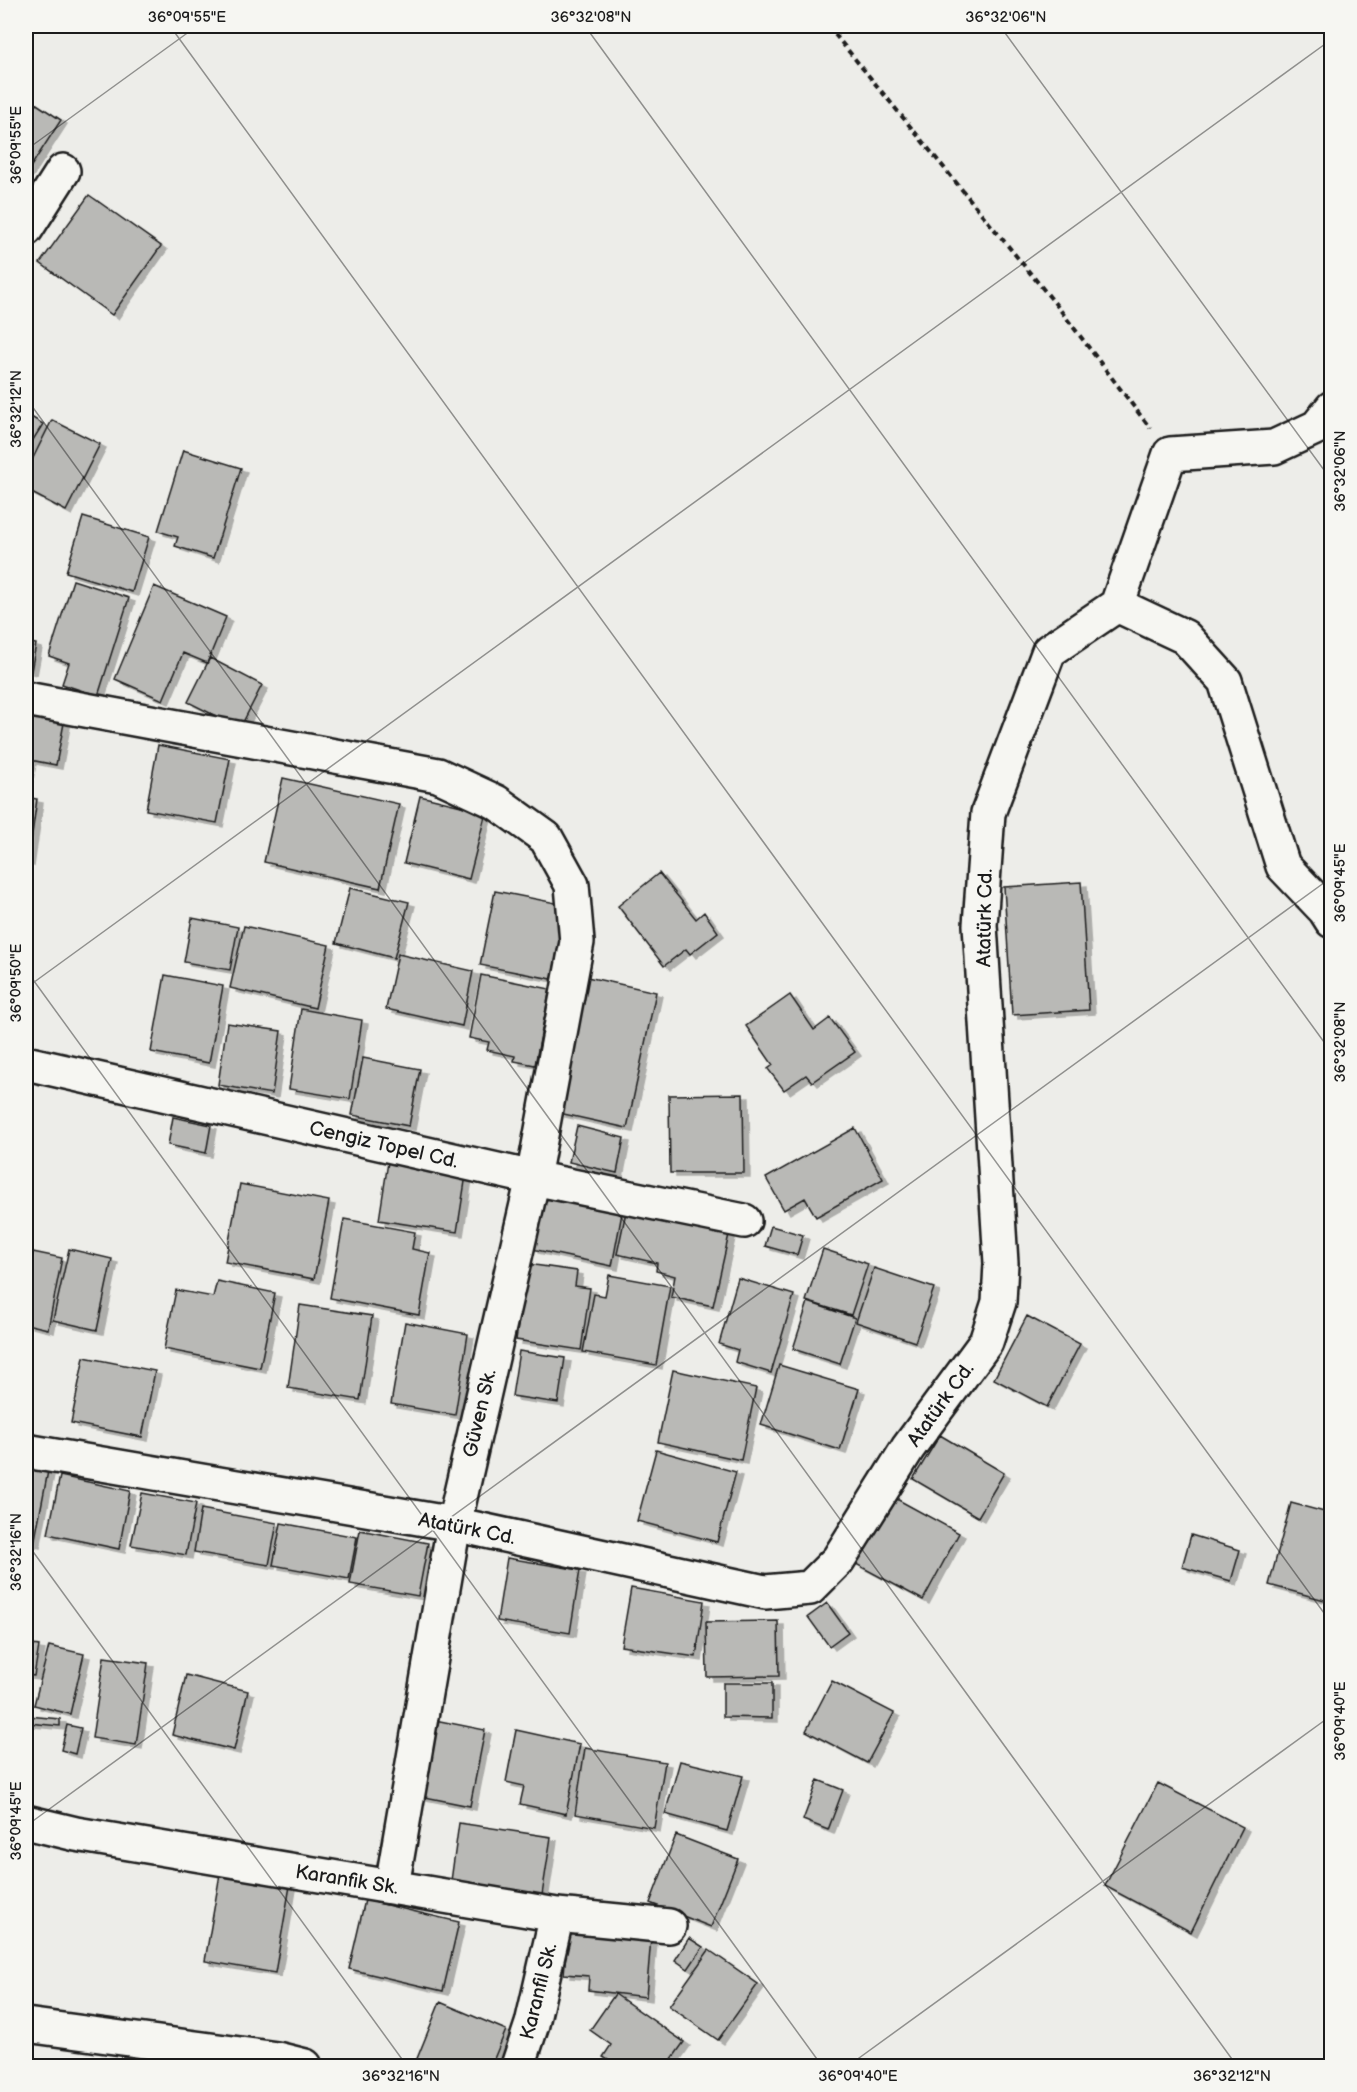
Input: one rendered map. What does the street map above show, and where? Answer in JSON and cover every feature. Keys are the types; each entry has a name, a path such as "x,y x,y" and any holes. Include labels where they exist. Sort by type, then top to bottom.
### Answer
{"street":[{"path":"26,229 63,171"},
{"path":"1332,408 1317,427 1274,447 1170,454 1117,605 1185,637 1225,681 1284,866 1325,910 1332,921"},
{"name":"Atatürk Cd.","path":"26,1450 454,1524 765,1592 810,1588 838,1560 908,1448 986,1342 999,1302 1001,1263 980,925 988,813 1049,651 1117,605"},
{"name":"Güven Sk.","path":"26,699 438,775 496,802 546,838 572,885 577,942 533,1178 454,1524 392,1886"},
{"name":"Cengiz Topel Cd.","path":"26,1063 533,1178 744,1221"},
{"name":"Karanfik Sk.","path":"26,1822 76,1834 557,1915 669,1926"},
{"name":"Karanfil Sk.","path":"518,2067 532,2024 557,1915"},
{"path":"26,2025 277,2059 305,2067"}],"path":[{"path":"828,26 1058,307 1170,454"}],"building":[{"path":"26,97 61,120 26,174"},
{"path":"89,195 161,246 112,315 40,263"},
{"path":"26,414 43,424 26,451"},
{"path":"52,420 100,444 66,511 26,490 26,472"},
{"path":"183,450 241,468 213,558 175,546 178,537 158,531"},
{"path":"83,517 149,537 132,592 66,572"},
{"path":"73,580 129,598 98,696 62,684 69,663 49,656"},
{"path":"154,586 226,617 207,663 183,653 163,700 115,679"},
{"path":"26,642 36,644 31,671 26,670"},
{"path":"210,658 262,685 240,728 188,702"},
{"path":"26,716 64,723 56,765 30,760 26,781"},
{"path":"158,745 230,759 217,823 146,810"},
{"path":"283,778 399,804 380,888 264,862"},
{"path":"420,796 486,812 469,879 404,863"},
{"path":"26,797 37,799 28,862 26,861"},
{"path":"659,873 696,919 704,912 718,932 690,954 686,949 664,966 618,906"},
{"path":"1081,882 1089,1010 1012,1015 1004,887"},
{"path":"350,888 409,902 394,958 336,943"},
{"path":"495,891 566,905 552,979 480,965"},
{"path":"192,918 238,927 230,970 184,962"},
{"path":"244,926 329,945 315,1008 230,988"},
{"path":"398,954 473,971 462,1026 386,1009"},
{"path":"165,975 223,986 209,1063 151,1052"},
{"path":"481,975 550,989 535,1065 514,1061 515,1056 487,1050 489,1042 469,1038"},
{"path":"587,977 656,992 627,1128 559,1113"},
{"path":"790,995 814,1030 830,1018 855,1052 812,1082 806,1075 784,1090 768,1069 773,1065 746,1026"},
{"path":"301,1009 362,1020 350,1099 289,1089"},
{"path":"227,1023 281,1031 272,1094 218,1085"},
{"path":"363,1058 420,1069 409,1126 352,1115"},
{"path":"743,1094 744,1173 670,1173 669,1095"},
{"path":"173,1117 211,1125 206,1153 168,1145"},
{"path":"577,1126 624,1138 617,1173 569,1162"},
{"path":"855,1128 883,1179 816,1217 805,1198 784,1210 766,1178"},
{"path":"388,1162 466,1175 457,1232 379,1220"},
{"path":"240,1184 329,1201 314,1279 225,1262"},
{"path":"543,1192 623,1208 612,1266 532,1249"},
{"path":"627,1207 730,1230 713,1306 671,1297 675,1276 656,1271 657,1263 617,1254"},
{"path":"344,1219 415,1232 412,1249 430,1253 419,1315 330,1298"},
{"path":"771,1226 803,1235 797,1255 765,1246"},
{"path":"69,1249 112,1259 97,1330 53,1320"},
{"path":"823,1249 868,1264 851,1315 806,1301"},
{"path":"33,1252 62,1258 48,1329 26,1324 26,1291"},
{"path":"527,1264 577,1271 575,1286 590,1288 581,1350 516,1340"},
{"path":"874,1268 934,1288 915,1342 856,1322"},
{"path":"609,1275 670,1286 656,1365 583,1352 594,1294 605,1296"},
{"path":"738,1278 794,1295 771,1373 735,1362 738,1350 719,1344"},
{"path":"217,1281 275,1293 260,1368 164,1349 176,1290 213,1297"},
{"path":"808,1302 855,1318 840,1364 793,1349"},
{"path":"300,1305 372,1316 360,1400 288,1388"},
{"path":"1027,1316 1080,1344 1047,1407 994,1379"},
{"path":"405,1322 468,1334 455,1415 391,1404"},
{"path":"519,1351 565,1358 558,1403 512,1396"},
{"path":"84,1357 155,1371 142,1437 71,1423"},
{"path":"779,1365 859,1389 840,1450 761,1425"},
{"path":"673,1370 756,1388 741,1460 658,1442"},
{"path":"940,1435 1004,1473 978,1517 913,1479"},
{"path":"656,1450 736,1472 717,1542 637,1521"},
{"path":"26,1467 48,1471 34,1544 26,1542"},
{"path":"60,1476 130,1491 119,1549 48,1534"},
{"path":"142,1493 196,1503 186,1555 131,1545"},
{"path":"893,1497 959,1533 923,1600 856,1564"},
{"path":"1291,1503 1332,1514 1332,1602 1269,1585"},
{"path":"201,1509 277,1523 269,1565 194,1552"},
{"path":"281,1523 357,1537 349,1579 273,1565"},
{"path":"360,1530 428,1543 418,1596 350,1584"},
{"path":"1191,1535 1240,1550 1231,1581 1182,1567"},
{"path":"507,1558 580,1570 570,1633 497,1621"},
{"path":"631,1588 704,1601 696,1657 621,1646"},
{"path":"827,1603 848,1632 829,1646 808,1617"},
{"path":"778,1621 779,1676 707,1677 706,1622"},
{"path":"26,1644 39,1646 34,1676 26,1675"},
{"path":"49,1646 84,1654 70,1714 34,1705"},
{"path":"104,1657 148,1663 136,1745 92,1738"},
{"path":"186,1675 248,1691 234,1750 172,1735"},
{"path":"832,1681 894,1713 867,1763 806,1731"},
{"path":"723,1683 772,1683 772,1718 723,1717"},
{"path":"28,1716 60,1719 60,1726 28,1723"},
{"path":"435,1720 485,1730 470,1806 420,1796"},
{"path":"67,1725 81,1728 75,1754 61,1750"},
{"path":"516,1730 580,1744 566,1814 520,1804 524,1786 506,1782"},
{"path":"585,1748 665,1762 654,1828 575,1814"},
{"path":"680,1761 743,1776 727,1831 665,1814"},
{"path":"818,1780 843,1790 828,1830 803,1820"},
{"path":"1158,1783 1243,1827 1191,1932 1105,1886"},
{"path":"459,1823 551,1837 542,1895 451,1881"},
{"path":"676,1835 738,1859 711,1927 650,1903"},
{"path":"220,1874 290,1886 275,1973 205,1961"},
{"path":"365,1900 459,1922 443,1991 349,1969"},
{"path":"568,1930 651,1938 646,1997 588,1990 589,1976 564,1974"},
{"path":"689,1938 703,1947 688,1969 675,1960"},
{"path":"709,1950 758,1984 718,2040 669,2006"},
{"path":"615,1994 684,2042 667,2066 618,2066 603,2057 611,2045 590,2030"},
{"path":"440,2002 506,2030 491,2066 414,2066"},
{"path":"30,2058 73,2066 28,2066"}]}
